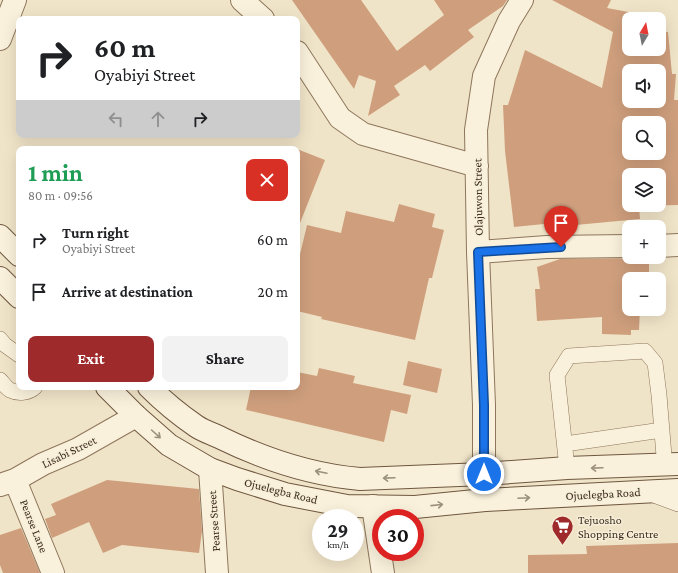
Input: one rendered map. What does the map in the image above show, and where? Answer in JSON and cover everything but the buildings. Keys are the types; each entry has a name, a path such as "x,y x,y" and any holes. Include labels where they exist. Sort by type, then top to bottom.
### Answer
{"street":[{"path":"0,39 15,0"},
{"path":"242,0 260,16"},
{"name":"Olajuwon Street","path":"485,500 484,405 478,252 476,130 484,76 509,21 522,0"},
{"path":"300,57 340,118 363,134 477,166"},
{"path":"0,236 16,252"},
{"path":"666,246 678,245"},
{"path":"478,252 548,247 622,246"},
{"path":"0,278 16,294"},
{"name":"Ojuelegba Road","path":"110,390 169,446 210,469 285,494 347,506 415,507 485,500 678,490"},
{"path":"153,390 197,426 263,457 289,465 349,478 360,479 484,474 567,468 632,467 673,459"},
{"name":"Lisabi Street","path":"7,483 43,464 78,449 136,416"},
{"name":"Pearse Street","path":"210,469 218,573"},
{"name":"Pearse Lane","path":"7,483 53,573"},
{"path":"373,506 383,573"}],"lane":[{"path":"0,339 5,345 16,353"},
{"path":"567,468 557,375 569,356 645,351 655,363 662,430 673,459"},
{"path":"0,380 10,390 21,392 32,390"},
{"path":"565,444 662,430"},
{"path":"645,491 678,504"}],"place":[{"name":"Tejuosho Shopping Centre","path":"563,546"}],"route":[{"path":"484,474 484,405 478,252 561,247"}]}
